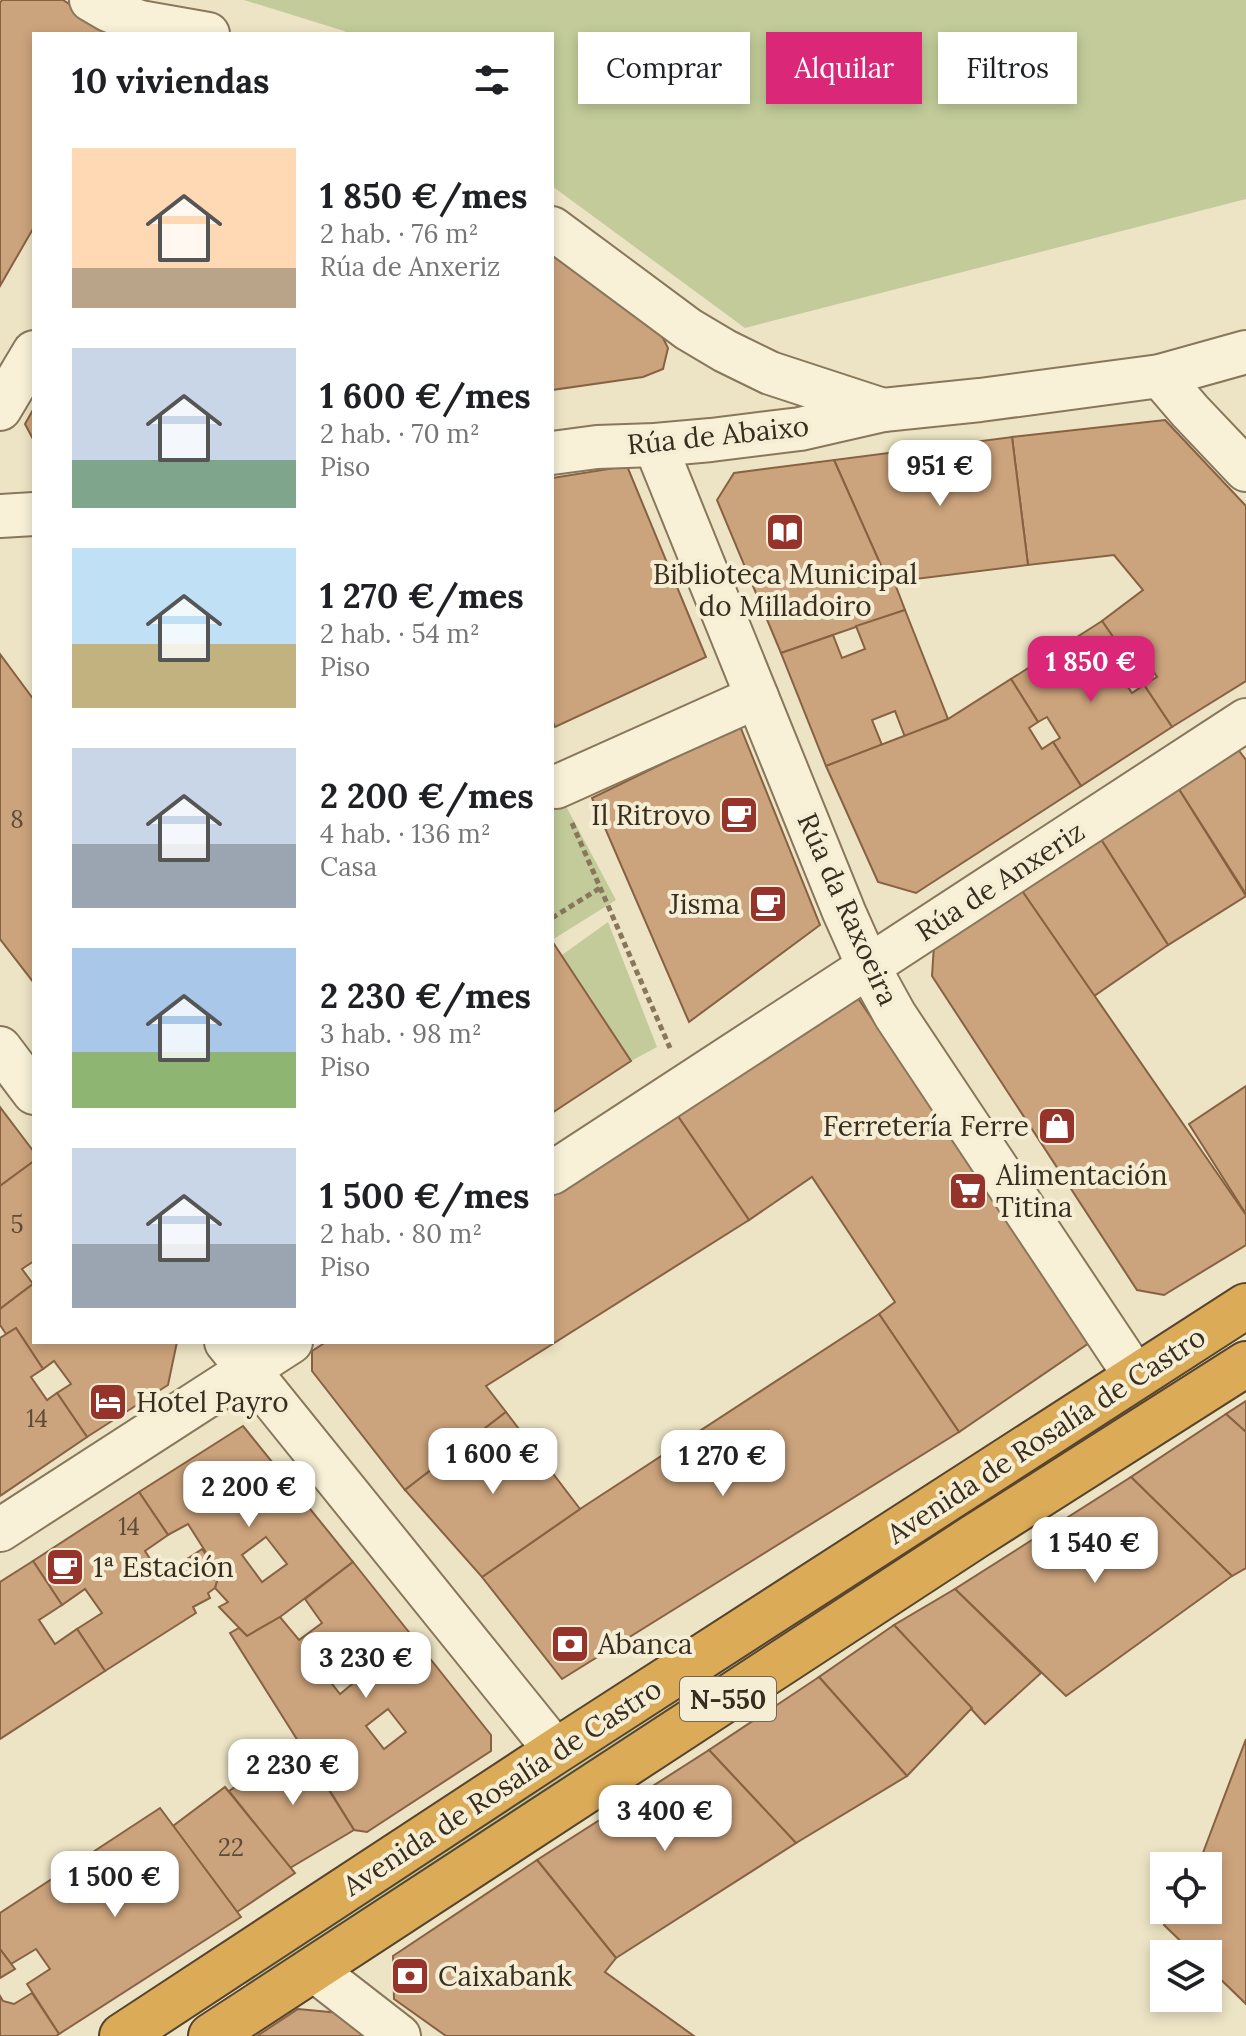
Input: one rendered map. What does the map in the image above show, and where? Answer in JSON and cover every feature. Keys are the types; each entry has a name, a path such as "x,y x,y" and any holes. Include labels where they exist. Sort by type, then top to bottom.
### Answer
{"highway":[{"name":"Avenida de Rosalía de Castro","path":"122,2036 556,1751 1246,1306"},
{"name":"Avenida de Rosalía de Castro","path":"211,2036 974,1537 1246,1364"}],"street":[{"path":"91,0 140,22 195,32"},
{"path":"206,32 212,9 221,0"},
{"path":"554,229 688,329 725,351 770,373 883,410"},
{"name":"Rúa de Abaixo","path":"554,453 800,429 883,410 1160,376 1246,352"},
{"path":"0,409 32,355"},
{"path":"1160,376 1246,470"},
{"name":"Rúa da Raxoeira","path":"655,445 868,966 895,1015 1136,1377"},
{"path":"0,516 32,514"},
{"path":"556,787 757,697"},
{"name":"Rúa de Anxeriz","path":"554,1172 1246,720"},
{"path":"0,1048 32,1090"},
{"path":"0,1530 237,1356 283,1344"},
{"path":"237,1356 556,1751"},
{"path":"314,1970 399,2036"}],"path":[{"path":"556,787 687,1086"},
{"path":"554,917 600,888"}],"green space":[{"path":"244,0 1246,0 1246,199 745,328 554,187 554,32 345,32"},
{"path":"554,784 616,900 554,939"},
{"path":"608,922 657,1047 631,1061 562,955"},
{"path":"1165,1381 1169,1389 249,1988 244,1981 884,1568"}],"building":[{"path":"2,0 63,0 113,32 32,32 32,230 0,286"},
{"path":"554,256 662,336 668,348 663,369 643,377 554,390"},
{"path":"32,412 32,437 25,424"},
{"path":"1165,420 1246,506 1246,681 1172,727 1144,685 1157,677 1141,652 1129,660 1102,621 1143,590 1114,555 1028,565 1012,437"},
{"path":"1012,437 1028,565 916,579 915,572 886,577 834,460"},
{"path":"834,460 886,577 892,576 905,610 781,653 717,500 734,473"},
{"path":"627,466 706,657 555,727 554,725 554,478"},
{"path":"905,610 948,719 905,737 895,711 872,720 882,745 826,766 781,653 833,635 842,658 865,649 856,626"},
{"path":"1102,621 1129,660 1116,669 1132,693 1144,685 1172,727 1081,786 1053,742 1060,738 1047,717 1038,722 1011,679"},
{"path":"0,654 32,697 32,980 0,939"},
{"path":"1011,679 1038,722 1029,728 1042,749 1053,742 1081,786 916,893 878,882 826,766 948,719"},
{"path":"740,726 820,925 689,1022 592,798"},
{"path":"1237,748 1246,760 1246,894 1175,783"},
{"path":"1175,783 1246,896 1168,945 1097,833"},
{"path":"1097,833 1168,945 1094,996 1018,885"},
{"path":"1018,885 1246,1215 1246,1245 1164,1295 1137,1290 932,976 934,945"},
{"path":"554,944 631,1061 554,1112"},
{"path":"853,991 1092,1341 959,1432 879,1314 895,1302 812,1177 749,1220 675,1112"},
{"path":"1246,1086 1246,1214 1189,1124"},
{"path":"0,1107 32,1149 32,1162 0,1186"},
{"path":"675,1112 749,1220 554,1343 554,1192"},
{"path":"32,1162 32,1262 22,1269 32,1285 0,1309 0,1186"},
{"path":"32,1285 32,1344 177,1344 168,1385 87,1437 57,1393 71,1384 54,1361 43,1369 16,1328 6,1334 0,1325 0,1309"},
{"path":"879,1314 959,1432 562,1679 482,1577 580,1509"},
{"path":"16,1328 43,1369 31,1377 47,1400 57,1393 87,1437 0,1496 0,1338"},
{"path":"323,1344 553,1344 486,1386 506,1412 405,1490 312,1371 312,1351"},
{"path":"1246,1401 1246,1432 1226,1414"},
{"path":"506,1412 580,1509 482,1577 405,1490"},
{"path":"1226,1414 1246,1432 1246,1568 1232,1576 1131,1477"},
{"path":"243,1426 353,1562 280,1617 247,1636 219,1607 228,1602 215,1588 219,1573 188,1524 168,1535 139,1492","holes":["266,1537 287,1564 262,1582 242,1555"]},
{"path":"1131,1477 1232,1576 1066,1696 955,1589"},
{"path":"139,1492 168,1535 145,1551 161,1576 202,1549 219,1573 215,1588 208,1593 210,1598 193,1607 196,1613 105,1671 77,1629 102,1613 85,1589 62,1605 33,1561"},
{"path":"33,1561 62,1605 39,1620 55,1644 77,1629 105,1671 0,1739 0,1582"},
{"path":"353,1562 491,1735 491,1751 367,1832 354,1830 327,1786 351,1768 331,1744 310,1760 230,1633 239,1628 247,1636 280,1617 299,1640 322,1623 305,1599","holes":["346,1653 363,1675 340,1694 322,1671","388,1709 406,1732 384,1749 366,1726"]},
{"path":"955,1589 1041,1673 985,1724 894,1625"},
{"path":"894,1625 972,1708 907,1776 819,1677"},
{"path":"819,1677 907,1776 796,1843 709,1750"},
{"path":"1246,1739 1246,2004 1222,1981 1222,1940 1180,1940 1164,1925 1222,1924 1222,1852 1203,1852"},
{"path":"300,1744 354,1830 290,1868 229,1791"},
{"path":"709,1750 796,1843 616,1958 537,1860"},
{"path":"225,1787 295,1873 237,1912 173,1826"},
{"path":"160,1808 241,1917 59,2034 27,1984 50,1969 36,1949 11,1964 0,1949 0,1913"},
{"path":"537,1860 616,1958 605,1972 694,2036 446,2036 394,1999 393,1956"},
{"path":"0,1949 15,1969 0,1978"},
{"path":"32,1993 59,2034 0,2036 0,1996 3,2001 14,2004"},
{"path":"298,2009 340,2013 373,2036 257,2036"}],"place":[{"name":"Biblioteca Municipal do Milladoiro","path":"785,532"},
{"name":"Il Ritrovo","path":"739,815"},
{"name":"Jisma","path":"768,904"},
{"name":"Ferretería Ferre","path":"1057,1126"},
{"name":"Alimentación Titina","path":"968,1191"},
{"name":"Hotel Payro","path":"108,1402"},
{"name":"1ª Estación","path":"65,1567"},
{"name":"Abanca","path":"570,1644"},
{"name":"Caixabank","path":"410,1976"}]}
